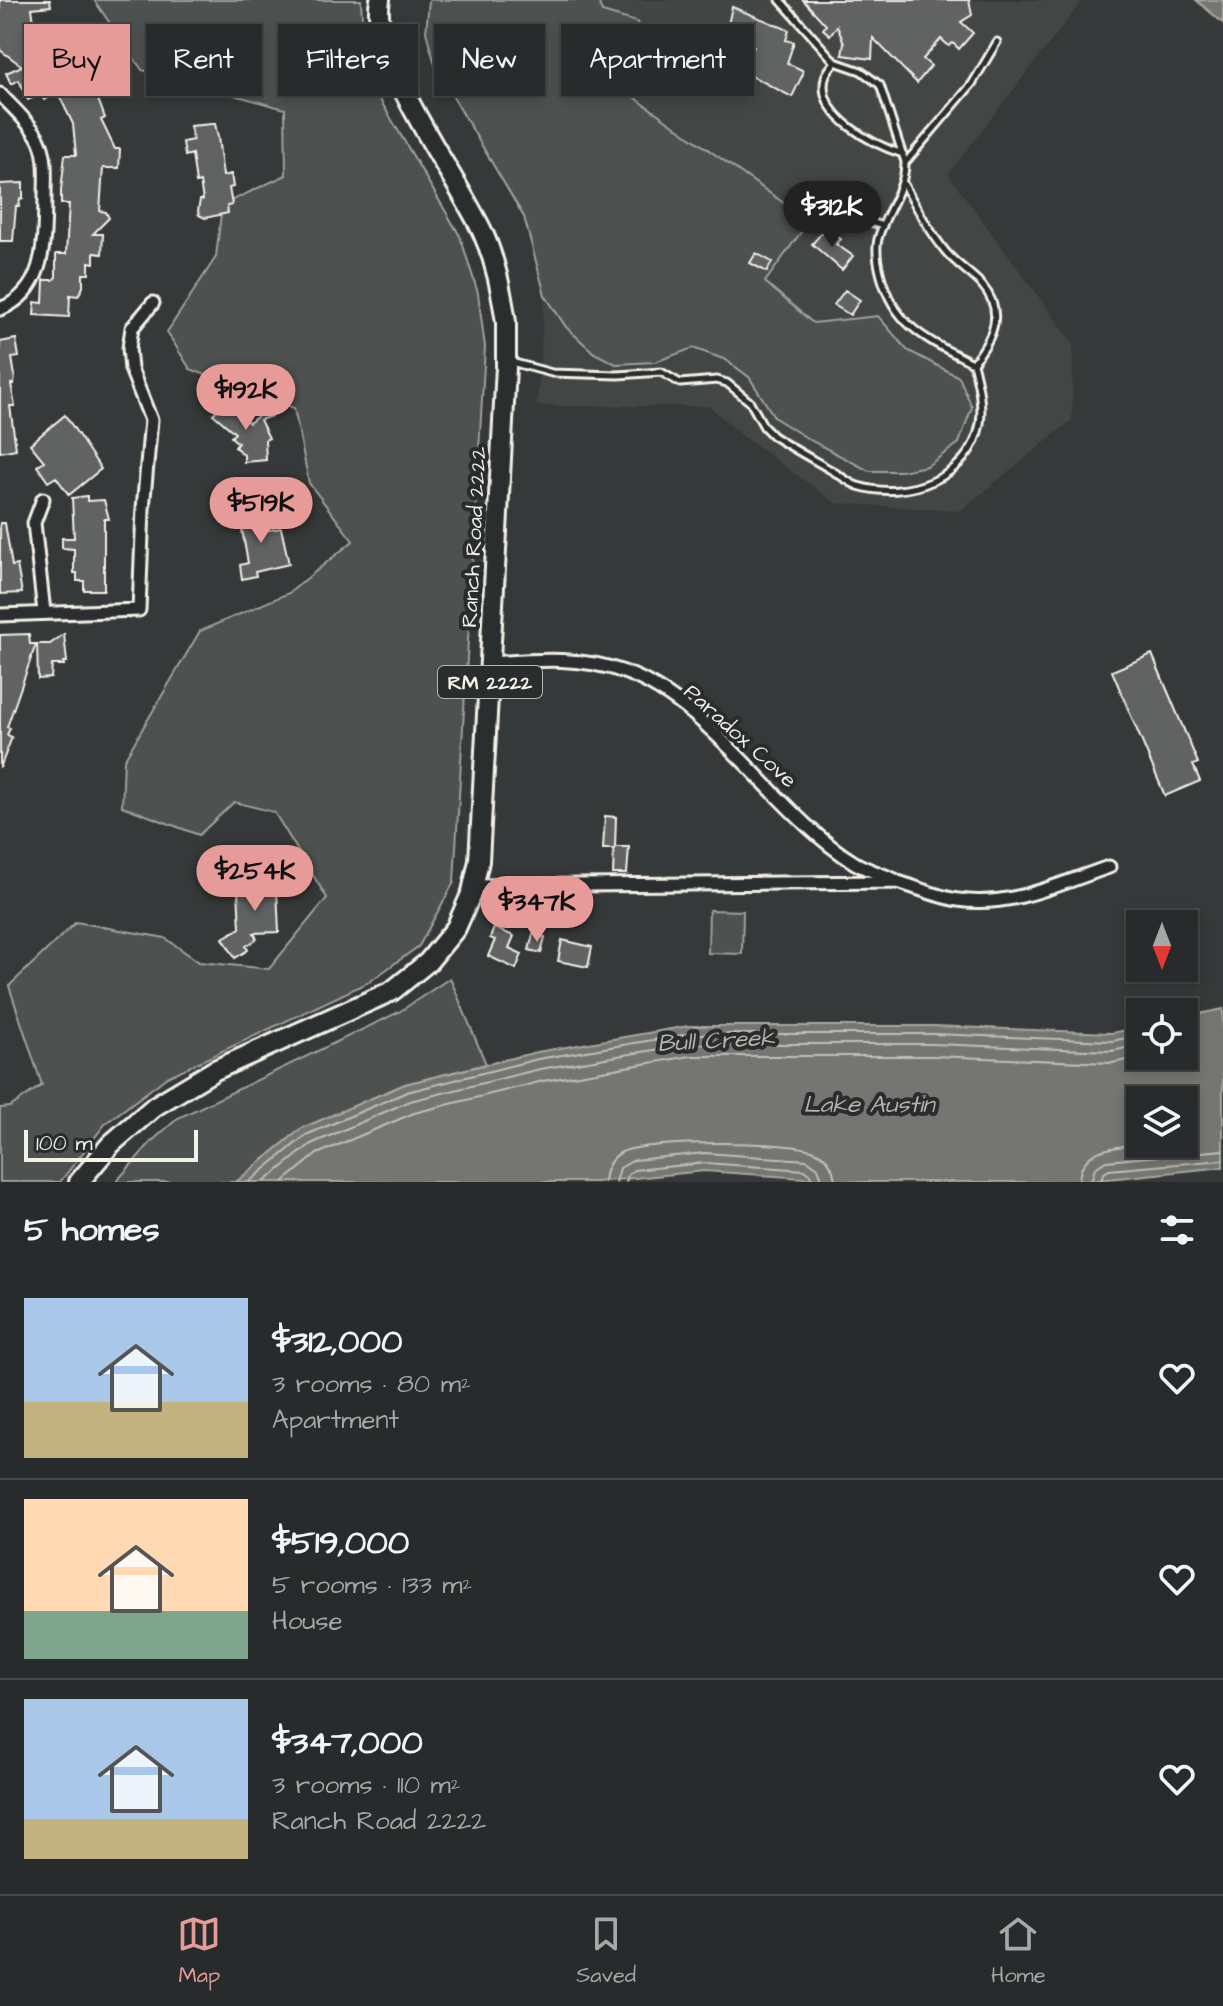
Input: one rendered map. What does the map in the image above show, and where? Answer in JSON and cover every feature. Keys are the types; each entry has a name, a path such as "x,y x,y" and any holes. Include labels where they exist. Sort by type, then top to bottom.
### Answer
{"main road":[{"name":"Ranch Road 2222","path":"79,1182 111,1144 155,1106 215,1070 392,991 428,962 456,928 474,886 479,861 491,663 506,322 497,268 468,201 393,70 381,39 380,0"}],"street":[{"path":"0,94 37,136 45,163 45,189 44,248 38,271 15,303 0,309"},
{"path":"0,615 139,610 151,420 131,369 129,348 132,328 153,303"},
{"path":"43,499 34,523 44,612"},
{"name":"Paradox Cove","path":"491,663 555,659 592,663 626,672 659,690 693,715 814,830 855,863 898,882"},
{"path":"474,886 898,882 957,900 996,902 1109,867"}],"lane":[{"path":"780,0 835,62 861,71 880,85 905,163 903,183 878,240 877,262 891,303 906,324 921,337 973,363"},
{"path":"905,163 972,84 997,42"},
{"path":"835,62 825,76 827,104 862,135 903,154"},
{"path":"506,361 552,373 618,375 661,372 680,383 717,380 727,383 750,402 773,436 857,486 908,489 930,483 947,475 966,458 976,440 980,421 979,387 973,363 991,337 996,318 995,309 981,284 962,269 934,237 903,183"},
{"path":"851,216 883,226"}],"shaded area":[{"path":"94,0 361,0 362,24 278,24 278,96 378,96 460,236 478,293 485,347 454,882 419,946 369,982 167,1077 106,1123 60,1182 0,1182 0,1108 10,1107 42,1085 9,986 76,922 165,938 199,962 269,969 327,898 274,812 234,802 199,835 122,806 124,760 200,631 289,593 353,541 309,483 294,408 190,369 167,332 216,257 222,205 286,175 285,109 237,96 262,96 262,24 146,24 146,71 130,52 130,24 110,24"},
{"path":"429,0 1083,0 948,174 1073,343 1072,420 960,511 836,503 744,437 709,406 537,406 545,295 524,217 453,96 545,96 545,24 434,24 434,61 426,32"},
{"path":"429,0 598,0 602,12 637,22 561,24 561,96 634,96 809,221 765,282 813,323 878,316 907,350 959,377 972,407 959,443 927,466 901,471 869,471 775,418 749,377 726,360 693,348 655,362 616,364 594,353 566,327 545,295 524,217 453,96 545,96 545,24 434,24 434,61 426,32"},
{"path":"709,910 743,911 742,954 708,953"},
{"path":"450,978 486,1064 405,1084 302,1128 236,1182 116,1182 151,1142 178,1118 399,1012"}],"water":[{"path":"1196,0 1223,0 1223,23"},
{"name":"Lake Austin","path":"1223,1009 1223,1167 1079,1182 861,1182 704,1171 596,1182 236,1182 302,1128 405,1084 537,1052 688,1026 933,1026 1112,1033 1126,1030 1126,1070 1198,1070 1198,1014"}],"building":[{"path":"0,0 50,0 51,6 32,8 34,24 24,24 24,91 19,80 11,84 6,73 22,66 0,50"},
{"path":"803,0 969,0 972,15 961,22 973,33 959,49 941,39 923,59 931,66 917,83 873,38 872,59 842,55 844,43 837,26 830,35 823,29 826,25"},
{"path":"732,7 789,30 786,40 794,42 787,63 802,70 803,74 792,97 754,77 754,24 728,24"},
{"path":"59,96 97,96 105,118 101,120 115,149 120,149 119,168 103,168 100,211 106,212 109,218 93,234 103,234 102,254 94,253 94,263 89,262 89,274 83,274 83,287 78,296 70,295 69,317 34,315 35,302 43,303 44,280 56,277 56,254 66,254 69,204 61,204 61,190 65,155 76,155 73,124"},
{"path":"215,124 223,176 231,174 233,187 229,188 232,205 227,206 228,213 205,218 198,211 200,200 203,200 200,182 196,183 192,154 185,156 183,142 193,140 190,126"},
{"path":"23,183 23,198 16,206 13,241 0,241 0,184"},
{"path":"826,228 841,239 836,244 853,256 842,270 812,244"},
{"path":"756,253 772,262 767,272 750,263"},
{"path":"845,290 860,300 850,315 834,305"},
{"path":"16,339 19,357 12,358 15,376 14,384 11,384 15,406 10,406 16,449 0,452 0,342"},
{"path":"225,402 249,423 258,416 260,408 270,406 271,416 260,420 269,438 265,440 266,460 244,462 244,455 235,447 238,443 231,437 235,433 213,414"},
{"path":"65,415 101,469 69,495 56,477 48,482 37,466 44,461 30,444"},
{"path":"87,496 87,501 104,500 109,519 104,519 104,590 84,590 84,581 77,581 77,573 74,573 74,549 62,548 62,538 74,538 72,498"},
{"path":"254,510 255,516 266,514 269,530 281,528 289,564 255,572 256,576 242,579 240,565 248,563 239,513"},
{"path":"0,523 5,523 12,566 17,565 22,593 0,594"},
{"path":"29,634 30,644 36,644 7,727 10,728 7,735 12,737 0,768 0,635"},
{"path":"64,634 67,662 52,665 51,678 38,679 37,644 50,644"},
{"path":"1152,654 1198,763 1193,765 1200,781 1165,796 1112,671"},
{"path":"605,816 616,817 615,847 629,847 627,874 613,874 614,849 603,849"},
{"path":"272,872 273,889 277,889 279,932 254,933 257,939 246,946 248,950 235,958 223,938 240,928 238,891 246,891 246,882 250,882 249,873"},
{"path":"494,928 514,936 509,948 522,954 516,969 488,956 495,940 490,938"},
{"path":"533,934 545,937 541,953 529,950"},
{"path":"562,940 592,947 588,967 558,961"}],"water label":[{"name":"Bull Creek","path":"716,1040"}]}
